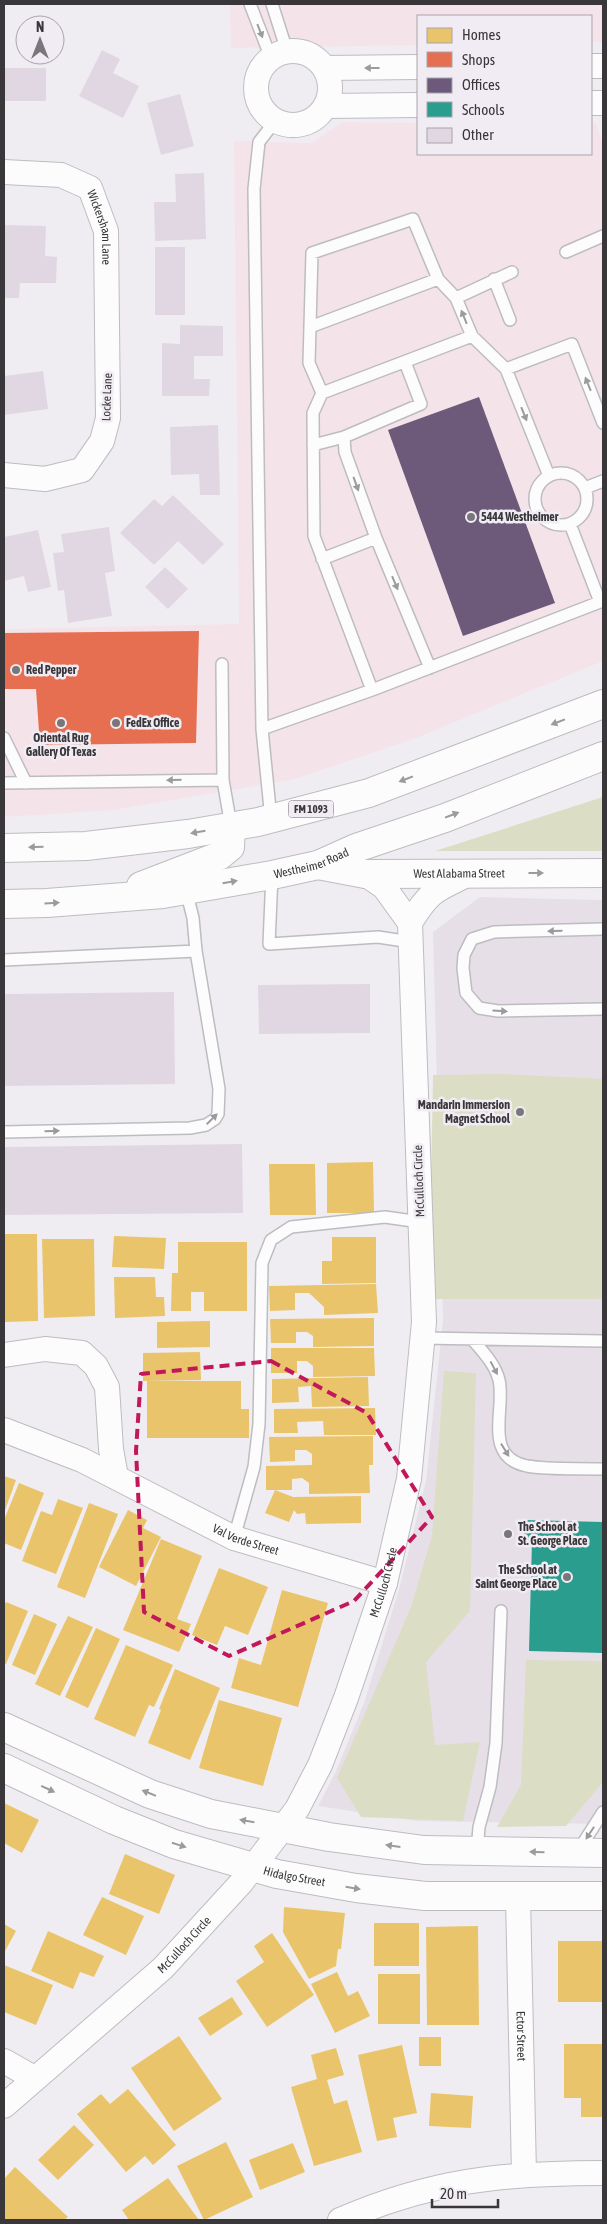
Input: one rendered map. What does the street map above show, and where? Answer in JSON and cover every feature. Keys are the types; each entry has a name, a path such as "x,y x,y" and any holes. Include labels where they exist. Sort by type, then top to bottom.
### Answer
{"street":[{"path":"279,54 309,54 325,68 331,87 326,106 309,122 292,124 276,120 262,108 256,91 257,78 262,67 279,54"},
{"path":"325,68 417,68"},
{"path":"326,106 417,105"},
{"name":"Wickersham Lane","path":"4,172 61,175 90,188 106,231 107,327"},
{"name":"Locke Lane","path":"4,475 45,479 82,470 87,463 102,441 108,418 107,327"},
{"name":"FM 1093","path":"4,848 86,846 188,834 271,819 369,793 603,704"},
{"name":"Westheimer Road","path":"4,904 112,898 186,890 272,875 318,864 356,848 445,818 603,756"},
{"path":"112,898 219,856 230,847 232,826"},
{"name":"West Alabama Street","path":"318,864 364,874 603,873"},
{"path":"410,933 424,901 435,890 471,873"},
{"path":"364,874 384,887 410,933"},
{"name":"McCulloch Circle","path":"4,2106 163,1968 233,1893 297,1809 320,1765 346,1698 384,1583 409,1479 424,1322 410,933"},
{"path":"4,1354 44,1349 82,1353 96,1366 107,1387 111,1449 116,1477"},
{"name":"Val Verde Street","path":"4,1430 82,1460 234,1538 384,1583"},
{"path":"4,1727 150,1794 211,1814 329,1838 424,1850 603,1853"},
{"name":"Hidalgo Street","path":"4,1768 114,1820 174,1844 277,1874 356,1888 425,1896 603,1896"},
{"name":"Ector Street","path":"518,1896 524,2174"},
{"path":"4,2061 34,2078"},
{"path":"340,2220 409,2193 454,2183 524,2174 603,2173"}],"lane":[{"path":"250,4 279,54"},
{"path":"272,4 279,54"},
{"path":"271,819 262,729 254,189 258,142 276,120"},
{"path":"322,393 309,364 312,253 413,219 438,278 456,298 472,336 506,369 549,476"},
{"path":"566,252 603,236"},
{"path":"456,298 512,272"},
{"path":"310,327 438,278"},
{"path":"494,279 510,320"},
{"path":"372,690 314,536 313,413 322,393 472,336"},
{"path":"506,369 572,344 603,423"},
{"path":"313,445 344,437 421,404 406,362"},
{"path":"344,437 345,452 376,538 430,668"},
{"path":"565,473 580,481 585,488 587,496 584,512 570,524 562,526 545,520 535,506 537,488 549,476 565,473"},
{"path":"585,488 603,481"},
{"path":"262,729 372,690 602,601 570,524"},
{"path":"322,559 376,538"},
{"path":"222,664 223,780 232,826"},
{"path":"4,738 26,782"},
{"path":"4,783 223,780"},
{"path":"272,875 270,944 410,933"},
{"path":"4,1132 200,1127 209,1124 217,1117 219,1089 196,950 193,918 186,890"},
{"path":"603,929 494,932 472,940 464,955 466,993 479,1008 498,1012 603,1009"},
{"path":"4,960 196,950"},
{"path":"234,1538 254,1467 259,1424 262,1263 271,1240 291,1228 386,1217 420,1222"},
{"path":"422,1338 603,1341"},
{"path":"472,1339 488,1357 497,1372 500,1383 498,1436 503,1449 511,1459 526,1466 603,1469"},
{"path":"477,1852 479,1827 490,1787 496,1743 500,1611"},
{"path":"577,1853 603,1812"}],"highlighted area":[{"path":"271,1361 367,1413 432,1517 354,1601 229,1656 144,1612 136,1451 141,1374"}],"shaded area":[{"path":"230,4 603,4 603,42 592,42 592,15 417,15 417,45 231,48"},
{"path":"342,122 417,123 417,155 592,155 592,124 596,124 603,144 603,661 416,738 295,779 114,810 4,817 4,629 239,624 234,141 312,143"},
{"name":"The School at St. George Place","path":"480,897 603,900 603,1824 417,1821 318,1806 336,1771 364,1703 400,1586 426,1481 443,1320 433,932"}],"green space":[{"path":"603,797 603,851 435,851"},
{"path":"501,1074 603,1079 603,1299 429,1299 433,1075"},
{"path":"444,1371 476,1373 470,1611 426,1662 435,1745 480,1742 463,1821 361,1817 337,1778 411,1607 432,1536"},
{"path":"526,1660 603,1661 603,1782 566,1826 497,1827 521,1785"}],"building: Homes":[{"path":"373,1162 374,1213 327,1213 327,1163"},
{"path":"269,1164 315,1164 316,1215 270,1215"},
{"path":"4,1234 37,1234 38,1321 4,1322"},
{"path":"114,1236 166,1238 164,1269 112,1267"},
{"path":"332,1237 376,1237 376,1283 322,1284 322,1261 332,1261"},
{"path":"42,1239 94,1239 95,1316 44,1318"},
{"path":"178,1242 247,1242 247,1311 204,1311 204,1292 191,1292 191,1311 171,1311 172,1273 178,1273"},
{"path":"114,1277 155,1277 156,1297 164,1297 165,1316 115,1318"},
{"path":"376,1284 378,1313 324,1315 324,1307 309,1293 295,1293 295,1310 270,1311 269,1286"},
{"path":"374,1318 374,1346 313,1347 313,1336 307,1332 296,1332 296,1343 271,1343 270,1319"},
{"path":"210,1321 210,1347 157,1348 157,1322"},
{"path":"271,1348 374,1348 375,1376 313,1377 313,1366 307,1361 297,1361 297,1373 271,1373"},
{"path":"200,1352 201,1380 143,1381 143,1353"},
{"path":"368,1377 369,1406 312,1407 311,1386 298,1387 299,1402 272,1403 272,1379"},
{"path":"147,1381 241,1381 241,1409 249,1409 249,1438 147,1438"},
{"path":"375,1408 376,1435 324,1435 323,1421 297,1422 298,1433 274,1433 274,1409"},
{"path":"373,1436 373,1465 369,1465 370,1493 309,1494 309,1483 302,1478 292,1479 292,1490 266,1490 266,1466 312,1465 312,1454 306,1450 295,1450 295,1461 270,1462 269,1437"},
{"path":"4,1476 16,1480 4,1513"},
{"path":"19,1483 44,1493 21,1550 4,1543 4,1520"},
{"path":"275,1490 293,1497 361,1496 361,1523 306,1524 305,1513 297,1514 294,1510 289,1522 265,1513"},
{"path":"58,1499 83,1508 56,1574 22,1561 41,1511 52,1515"},
{"path":"89,1503 118,1514 85,1598 57,1587"},
{"path":"128,1510 147,1520 143,1528 161,1537 136,1586 99,1567"},
{"path":"161,1539 202,1556 177,1619 191,1624 179,1652 123,1630"},
{"path":"219,1568 268,1587 248,1635 225,1626 217,1645 192,1635"},
{"path":"282,1590 328,1603 298,1707 231,1688 239,1658 261,1665"},
{"path":"6,1602 28,1611 6,1664 4,1663 4,1606"},
{"path":"34,1614 57,1624 35,1675 12,1665"},
{"path":"68,1616 93,1627 60,1696 35,1684"},
{"path":"96,1628 120,1639 88,1708 65,1697"},
{"path":"126,1645 173,1665 154,1707 149,1705 135,1737 94,1719"},
{"path":"175,1669 220,1688 190,1760 148,1743"},
{"path":"219,1700 282,1718 263,1786 199,1768"},
{"path":"4,1803 39,1820 22,1853 4,1843"},
{"path":"125,1854 175,1875 159,1914 109,1894"},
{"path":"102,1897 144,1916 126,1955 83,1935"},
{"path":"284,1907 345,1913 341,1949 338,1949 336,1966 309,1979 283,1932"},
{"path":"374,1923 419,1923 419,1966 374,1966"},
{"path":"4,1924 16,1931 4,1953"},
{"path":"478,1926 479,2025 427,2025 426,1927"},
{"path":"48,1931 104,1956 94,1977 80,1972 73,1989 31,1971"},
{"path":"272,1933 314,1995 267,2027 236,1981 264,1962 254,1946"},
{"path":"558,1941 603,1941 603,2002 558,2002"},
{"path":"4,1965 53,1985 36,2025 4,2012"},
{"path":"337,1972 348,1996 358,1991 370,2016 335,2033 311,1984"},
{"path":"378,1974 420,1974 420,2024 378,2024"},
{"path":"232,1997 243,2014 210,2036 198,2018"},
{"path":"179,2036 222,2099 174,2131 131,2068"},
{"path":"419,2037 441,2037 441,2066 419,2066"},
{"path":"564,2044 603,2044 603,2117 581,2117 581,2098 564,2098"},
{"path":"402,2045 417,2113 393,2118 397,2137 377,2141 358,2055"},
{"path":"336,2048 344,2075 327,2080 334,2104 347,2100 362,2152 314,2166 291,2087 317,2079 311,2055"},
{"path":"128,2089 176,2145 153,2165 145,2156 126,2172 77,2114 101,2094 110,2104"},
{"path":"431,2093 473,2096 471,2128 429,2126"},
{"path":"74,2125 94,2145 58,2180 38,2160"},
{"path":"226,2142 253,2197 204,2220 177,2166"},
{"path":"293,2143 305,2172 260,2190 249,2160"},
{"path":"15,2167 68,2217 64,2220 4,2220 4,2179"},
{"path":"168,2178 199,2220 129,2220 122,2210"}],"building: Shops":[{"path":"199,631 196,743 40,745 36,689 4,689 4,633"}],"building: Offices":[{"name":"5444 Westheimer","path":"479,397 555,603 463,636 388,430"}],"building: Schools":[{"name":"The School at Saint George Place","path":"524,1520 603,1522 603,1653 529,1651 532,1541 524,1542"}],"building: Other":[{"path":"102,50 120,59 113,73 139,86 123,118 79,96"},
{"path":"4,68 46,68 46,101 4,101"},
{"path":"180,94 194,146 161,155 147,103"},
{"path":"204,173 206,239 155,241 154,202 176,202 175,174"},
{"path":"4,225 46,226 45,256 57,257 56,283 20,283 19,298 4,298"},
{"path":"155,247 185,247 185,315 155,315"},
{"path":"180,325 223,326 223,356 194,356 194,379 210,379 209,396 162,396 162,343 180,344"},
{"path":"43,371 48,409 4,415 4,376"},
{"path":"218,425 220,495 200,495 199,474 171,475 170,427"},
{"path":"173,495 224,544 203,565 178,541 154,565 120,533 154,499 162,506"},
{"path":"109,527 115,571 105,573 112,616 68,623 64,590 58,591 53,553 64,552 61,534"},
{"path":"38,530 51,587 28,592 24,576 4,581 4,537"},
{"path":"165,567 188,589 168,609 145,587"},
{"path":"370,984 370,1033 259,1034 258,985"},
{"path":"174,992 175,1084 4,1086 4,994"},
{"path":"242,1144 243,1213 4,1215 4,1147"}],"place":[{"name":"5444 Westheimer","path":"471,517"},
{"name":"Red Pepper","path":"16,670"},
{"name":"Oriental Rug Gallery Of Texas","path":"61,723"},
{"name":"FedEx Office","path":"116,723"},
{"name":"Mandarin Immersion Magnet School","path":"520,1112"},
{"name":"The School at St. George Place","path":"508,1534"},
{"name":"The School at Saint George Place","path":"567,1577"}]}
